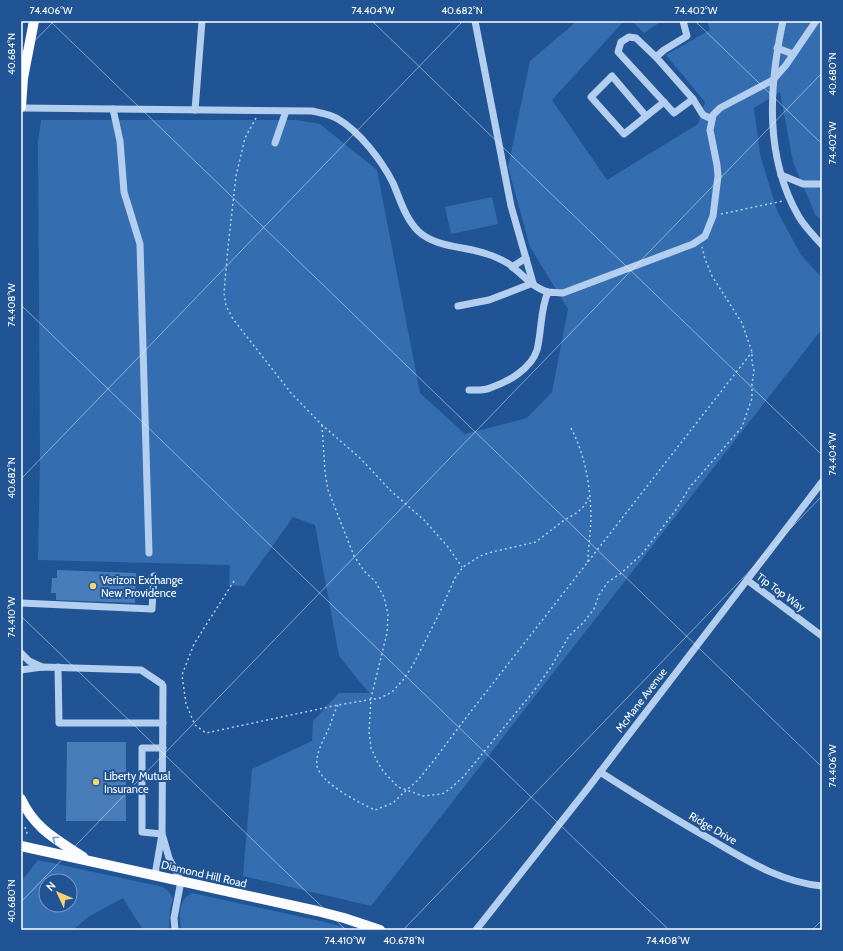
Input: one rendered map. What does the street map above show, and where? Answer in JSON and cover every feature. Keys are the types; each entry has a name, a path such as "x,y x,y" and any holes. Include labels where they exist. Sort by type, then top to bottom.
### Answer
{"main road":[{"path":"21,108 23,78 34,21"},
{"path":"21,799 32,817 44,831 88,860"},
{"name":"Diamond Hill Road","path":"21,846 324,913 380,930"}],"street":[{"path":"195,110 202,21"},
{"path":"475,21 511,206 533,283"},
{"path":"656,58 664,50 687,36 683,21"},
{"path":"783,21 777,48 773,80 772,120 774,142 781,175 790,199 799,218 811,234 822,245"},
{"path":"21,108 312,111 338,118 369,148 386,170 411,223 419,232 428,238 441,243 486,253 512,267 538,288 548,292 563,293 693,244 700,240 708,230 713,216 718,176 718,165 710,130 713,115 720,108 773,80 816,21"},
{"path":"693,99 674,113 618,52 621,42 629,37 636,38 693,99 703,115 712,119"},
{"path":"777,48 793,54"},
{"path":"646,116 612,76 591,97 624,134 664,102"},
{"path":"113,109 120,141 124,192 140,244 149,553"},
{"path":"275,144 286,111"},
{"path":"781,175 803,184 822,184"},
{"path":"512,267 526,258"},
{"path":"458,306 489,300 533,283"},
{"path":"469,390 489,389 514,377 527,366 537,350 544,301 548,292"},
{"name":"McMane Avenue","path":"476,930 600,772 822,482"},
{"path":"21,603 152,609 154,576"},
{"name":"Tip Top Way","path":"746,580 822,636"},
{"path":"21,653 29,662 42,667"},
{"path":"21,670 42,667 141,670 163,686 162,834 155,875"},
{"path":"58,668 59,723 163,723"},
{"path":"162,834 142,832 142,748 163,748"},
{"name":"Ridge Drive","path":"600,772 687,826 760,868 797,882 822,886"},
{"path":"162,834 169,858 181,881 174,918 175,930"}],"path":[{"path":"259,111 245,138 236,176 224,293 226,306 233,319 286,388 322,425 360,458 391,491 424,520 448,547 463,567"},
{"path":"713,216 790,199"},
{"path":"322,425 325,472 328,490 354,556 365,572 375,581 384,597 388,615 386,633 371,698 369,732 371,748 383,771 398,787 423,796 442,794 464,776 533,692 551,667 569,636 583,623 594,609 599,595 608,582 620,574 642,554 675,511 690,487 742,427 752,398 754,371 752,352 742,323 712,276 705,259 700,240"},
{"path":"338,705 319,753 317,766 323,776 353,800 375,810 393,803 417,781 432,763 752,352"},
{"path":"571,428 578,441 588,476 591,515 588,562"},
{"path":"234,581 194,644 182,675 186,704 195,725 206,733 371,698 380,698 392,692 403,680 412,665 436,620 455,578 463,567 480,556 536,542 563,521 578,512 585,505 589,496"},
{"path":"25,827 28,836"}],"shaded area":[{"path":"577,21 624,21 552,100 607,180 698,124 705,102 666,55 710,30 707,21 822,21 822,221 815,214 793,162 780,92 754,108 760,154 777,211 801,255 822,278 822,329 371,906 243,876 252,769 312,741 313,721 339,693 369,693 339,656 315,525 293,517 244,586 229,585 230,565 38,560 40,458 38,143 41,120 297,120 320,124 377,170 420,393 465,434 527,418 552,392 568,309 530,247 508,167 530,61"},
{"path":"632,21 662,21 644,33"},
{"path":"492,197 498,224 451,234 445,207"},
{"path":"38,860 163,887 169,892 173,899 170,908 169,930 143,930 123,898 88,917 73,930 21,930 21,882"},
{"path":"192,893 325,922 354,930 181,930 180,909 187,896"}],"building":[{"name":"Verizon Exchange New Providence","path":"57,570 136,573 135,603 56,600 56,593 51,593 52,578 57,578"},
{"name":"Liberty Mutual Insurance","path":"67,742 126,742 126,821 66,821"}],"place":[{"name":"Verizon Exchange New Providence","path":"93,586"},
{"name":"Liberty Mutual Insurance","path":"96,782"}]}
